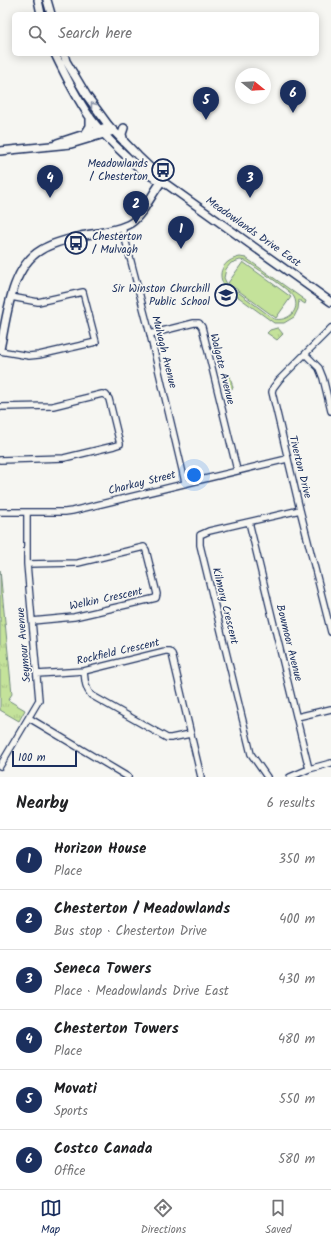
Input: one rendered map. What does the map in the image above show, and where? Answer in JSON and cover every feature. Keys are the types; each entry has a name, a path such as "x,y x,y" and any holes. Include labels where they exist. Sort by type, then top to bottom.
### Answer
{"main road":[{"path":"38,0 41,12"},
{"path":"47,0 50,12"},
{"name":"Meadowlands Drive East","path":"56,56 75,94 90,117 102,132 133,163 156,179 162,181 331,302"},
{"name":"Meadowlands Drive East","path":"65,56 87,96 112,129 159,176 162,181"},
{"path":"85,134 90,126 90,117"},
{"path":"124,128 122,134 124,142"},
{"path":"0,151 71,144 112,129"},
{"path":"52,145 85,134 102,132"},
{"path":"0,350 14,286 22,269 30,259 40,251 79,237 122,227 132,222 140,214 162,181"}],"street":[{"name":"Mulvagh Avenue","path":"122,227 186,482"},
{"path":"0,350 29,356 96,342 83,292 38,302 12,297"},
{"name":"Walgate Avenue","path":"150,334 199,323 203,332 237,470"},
{"name":"Tiverton Drive","path":"331,328 279,380 273,388 273,398 287,459 331,632"},
{"path":"305,354 319,368 331,411"},
{"path":"0,407 53,406 102,394 106,395 109,399 120,444 64,458 0,460"},
{"name":"Charkay Street","path":"0,512 72,511 186,482 287,459"},
{"name":"Kilmory Crescent","path":"267,777 251,754 199,540 200,535 204,533 300,510"},
{"name":"Seymour Avenue","path":"0,766 39,700 38,674 27,564 27,512"},
{"name":"Bowmoor Avenue","path":"249,522 309,769"},
{"name":"Welkin Crescent","path":"27,564 78,563 145,548 157,594 156,598 74,617 32,621"},
{"name":"Rockfield Crescent","path":"38,674 84,671 169,651 172,654 201,777"},
{"path":"84,671 86,686 91,694 167,738 190,734"},
{"path":"297,717 331,709"},
{"path":"29,718 128,777"},
{"path":"290,777 309,769 331,763"}],"green space":[{"path":"240,257 246,258 306,301 305,304 299,300 298,309 294,317 284,323 274,323 226,288 221,278 222,268 229,261","holes":["240,260 246,261 279,284 294,297 296,307 292,314 284,319 274,319 227,284 224,278 226,269 231,263"]},
{"path":"243,262 291,297 276,318 228,283"},
{"path":"278,328 283,334 277,340 267,333 270,330"},
{"path":"230,376 233,388 224,390 222,377"},
{"path":"0,570 12,694 8,700 25,710 19,721 0,710"}],"place":[{"name":"Costco Canada","path":"293,113"},
{"name":"Movati","path":"206,120"},
{"name":"Meadowlands / Chesterton","path":"163,170"},
{"name":"Chesterton Towers","path":"50,198"},
{"name":"Seneca Towers","path":"250,198"},
{"name":"Chesterton / Meadowlands","path":"136,224"},
{"name":"Chesterton / Mulvagh","path":"76,243"},
{"name":"Horizon House","path":"181,249"},
{"name":"Sir Winston Churchill Public School","path":"226,295"}]}
